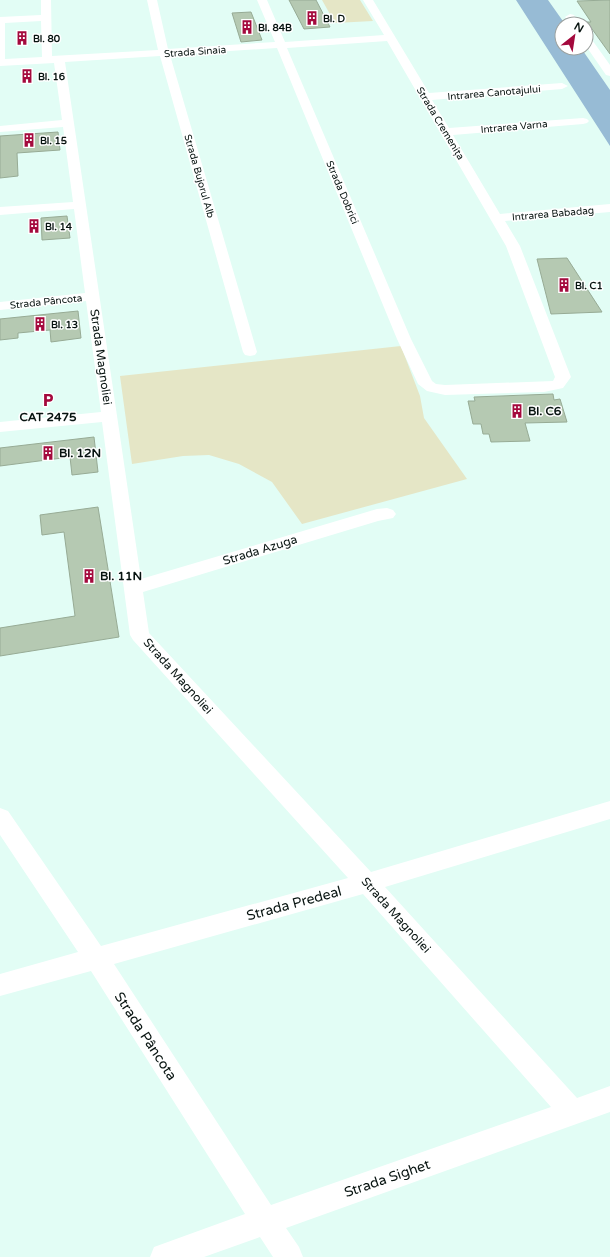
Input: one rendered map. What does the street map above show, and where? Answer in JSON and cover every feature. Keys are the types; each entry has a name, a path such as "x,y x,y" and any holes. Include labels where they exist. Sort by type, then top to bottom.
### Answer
{"street":[{"name":"Strada Magnoliei","path":"46,0 46,18 53,60 68,123 140,635 367,883 573,1112"},
{"name":"Strada Bujorul Alb","path":"152,0 164,53 250,352"},
{"name":"Strada Dobrici","path":"262,0 404,339 422,380 432,388 453,390 544,387 558,385 563,377 513,246"},
{"name":"Strada Cremenița","path":"368,0 513,246"},
{"path":"0,63 0,20 46,18"},
{"name":"Strada Sinaia","path":"0,63 391,38"},
{"path":"594,50 610,73"},
{"name":"Intrarea Canotajului","path":"425,98 562,86"},
{"name":"Intrarea Varna","path":"446,132 583,120"},
{"path":"0,129 68,123"},
{"path":"0,211 80,205"},
{"name":"Intrarea Babadag","path":"496,218 610,208"},
{"name":"Strada Pâncota","path":"0,306 93,296"},
{"path":"0,427 109,416"},
{"name":"Strada Azuga","path":"134,588 377,515 387,514"},
{"name":"Strada Predeal","path":"0,985 367,883 609,810"},
{"name":"Strada Pâncota","path":"0,817 96,958 289,1257"},
{"name":"Strada Sighet","path":"164,1257 610,1099"}],"green space":[{"path":"322,0 360,0 373,21 335,23"},
{"path":"401,346 420,396 424,418 467,479 302,524 272,482 239,464 209,455 183,456 132,464 120,376"}],"water":[{"path":"516,0 548,0 559,16 554,16 554,56 587,56 610,90 610,146"}],"building":[{"path":"289,0 316,0 330,27 304,29"},
{"path":"610,0 610,54 594,32 594,16 587,16 577,1"},
{"name":"Bl. 84B","path":"251,12 262,40 241,42 232,13"},
{"path":"58,132 60,150 17,153 18,176 0,178 0,136"},
{"path":"67,216 70,238 42,240 41,218"},
{"name":"Bl. C1","path":"567,258 602,312 551,314 537,259"},
{"name":"Bl. 13","path":"78,311 81,338 51,342 50,330 18,333 18,338 0,340 0,319"},
{"name":"Bl. C6","path":"553,394 554,400 560,399 567,422 525,423 530,441 491,442 489,434 483,434 481,424 473,424 468,401 475,401 474,397"},
{"name":"Bl. 12N","path":"94,437 98,472 72,475 70,457 0,466 0,448"},
{"name":"Bl. 11N","path":"98,507 119,637 0,656 0,628 75,616 64,532 42,535 40,515"}],"place":[{"name":"Bl. D","path":"312,18"},
{"name":"Bl. 84B","path":"247,27"},
{"name":"Bl. 80","path":"22,38"},
{"name":"Bl. 16","path":"27,76"},
{"name":"Bl. 15","path":"29,140"},
{"name":"Bl. 14","path":"34,226"},
{"name":"Bl. C1","path":"564,285"},
{"name":"Bl. 13","path":"40,324"},
{"name":"CAT 2475","path":"48,400"},
{"name":"Bl. C6","path":"517,411"},
{"name":"Bl. 12N","path":"48,453"},
{"name":"Bl. 11N","path":"89,576"}]}
